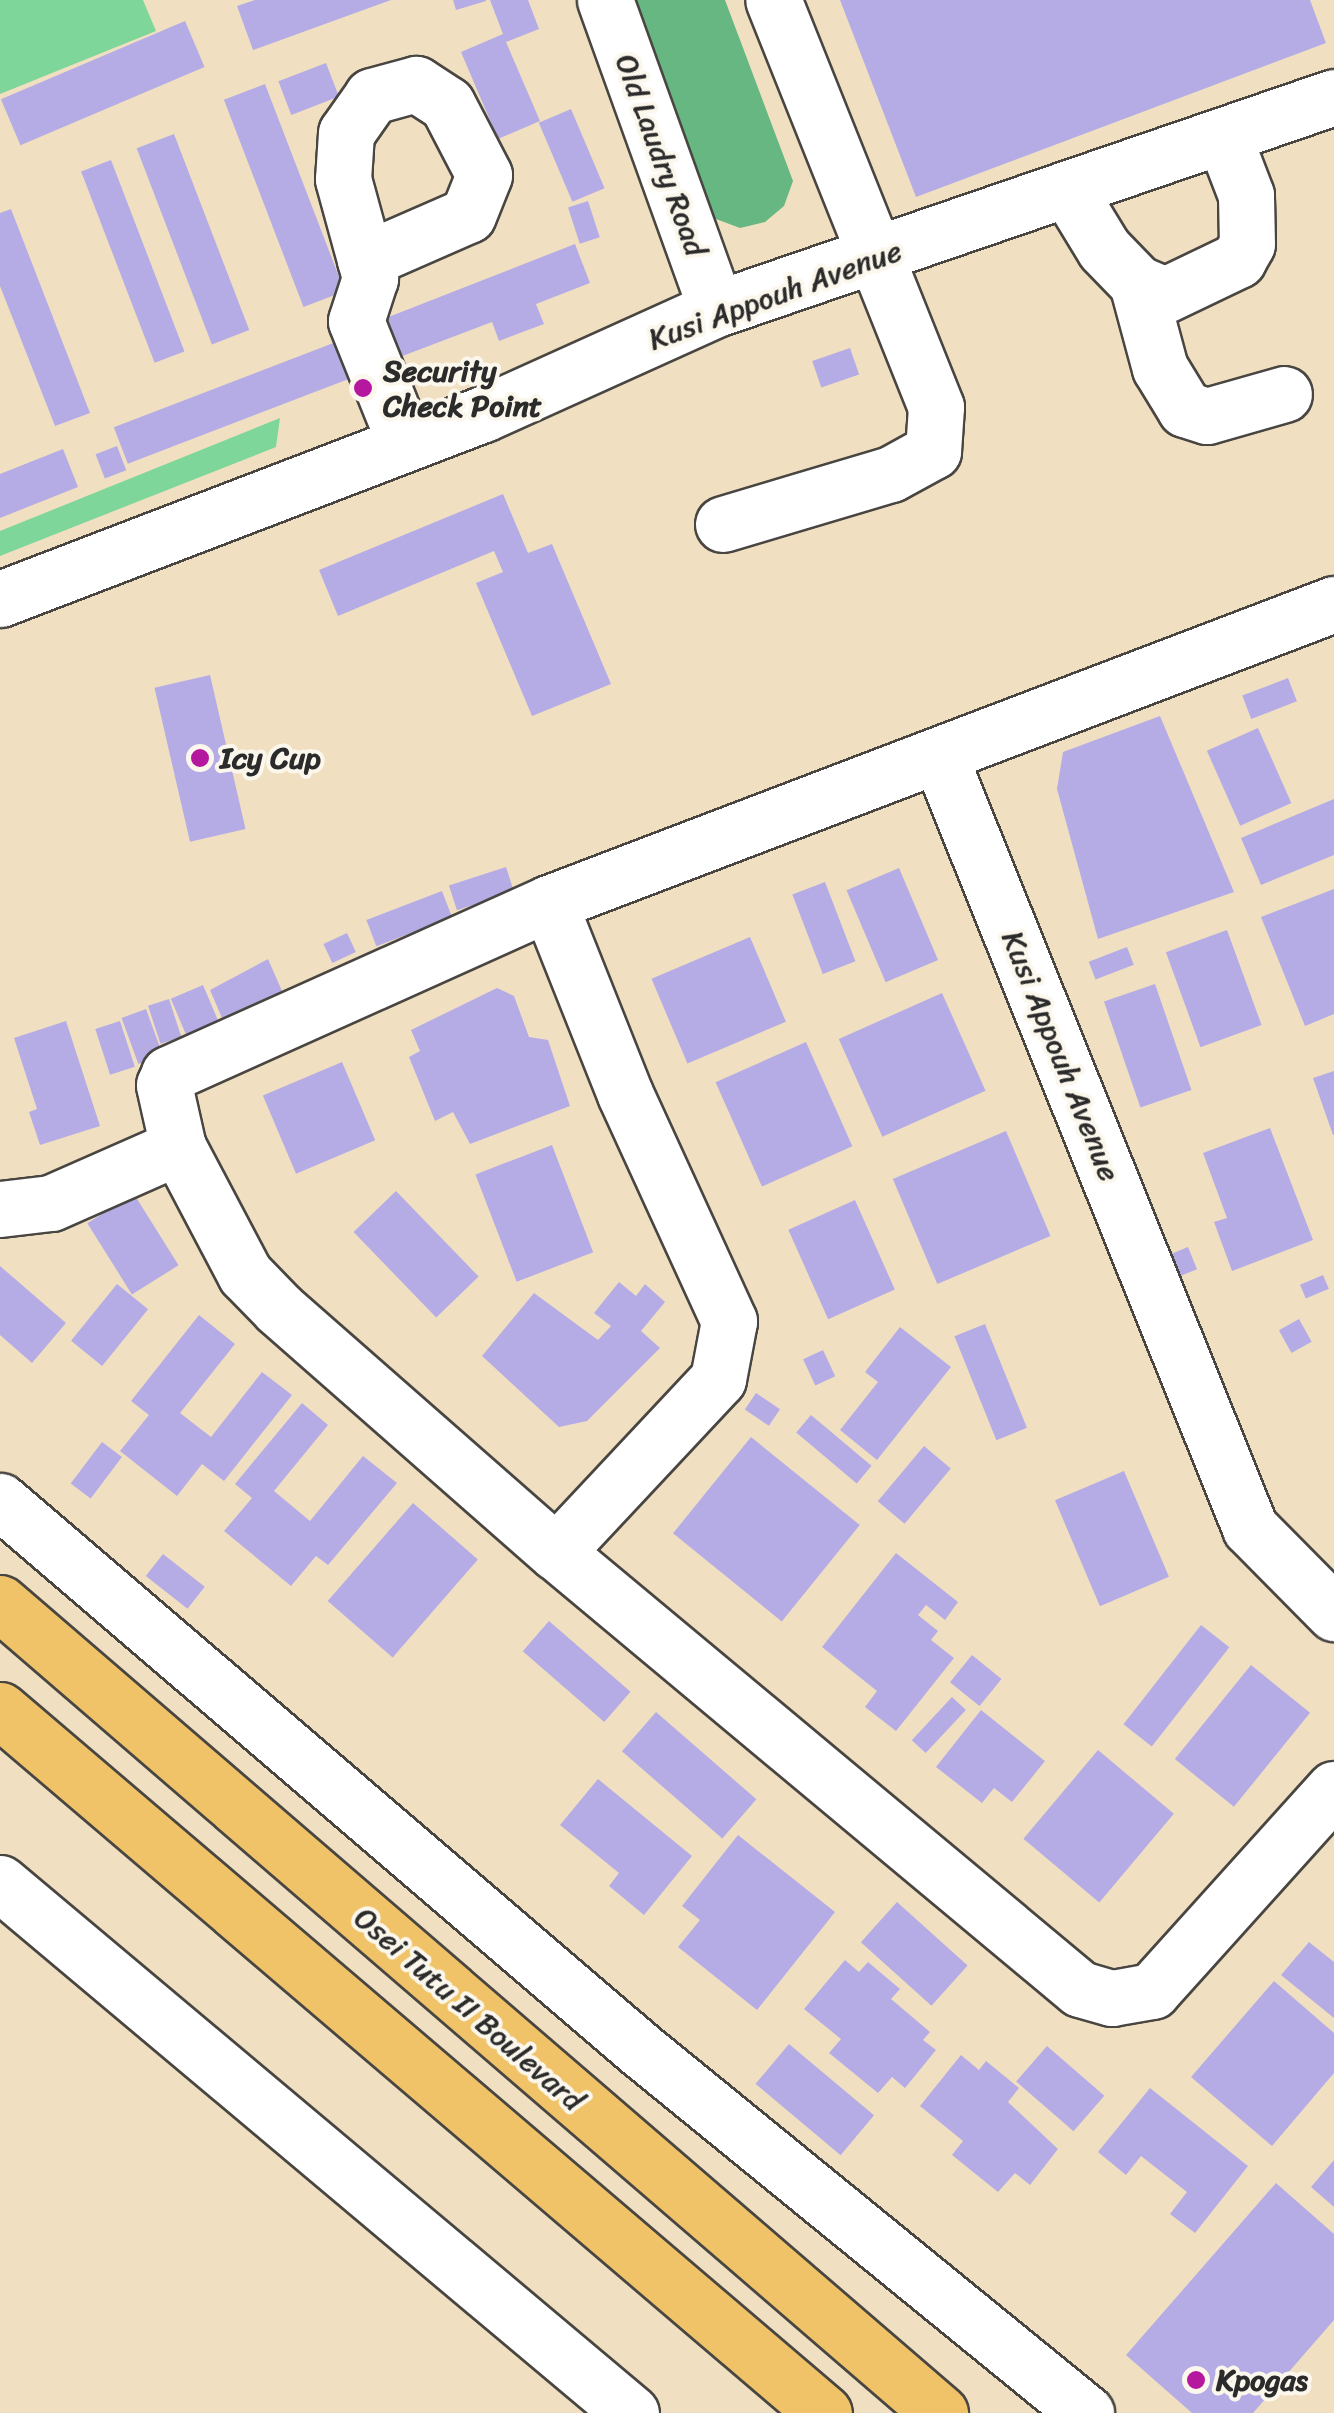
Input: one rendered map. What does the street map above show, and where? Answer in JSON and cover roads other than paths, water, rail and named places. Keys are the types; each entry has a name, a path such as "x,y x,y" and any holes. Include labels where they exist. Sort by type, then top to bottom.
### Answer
{"highway":[{"name":"Osei Tutu II Boulevard","path":"0,1602 940,2413"},
{"path":"0,1710 824,2413"}],"street":[{"name":"Old Laudry Road","path":"606,0 716,309"},
{"path":"723,524 890,474 933,451 936,407 880,257 772,0"},
{"name":"Kusi Appouh Avenue","path":"0,599 405,443 716,309 880,257 1334,97"},
{"path":"1068,190 1104,249 1136,282 1165,295 1238,260 1251,219 1224,136"},
{"path":"365,260 370,278 356,322 405,443"},
{"path":"1136,282 1160,368 1185,409 1207,416 1284,394"},
{"path":"1334,604 549,903 169,1074 164,1085 178,1147 246,1274 556,1552 1080,1988 1112,1998 1152,1991 1334,1789"},
{"name":"Kusi Appouh Avenue","path":"939,755 1250,1528 1334,1614"},
{"path":"549,903 625,1094 728,1320 718,1379 556,1552"},
{"path":"0,1209 51,1203 178,1147"},
{"path":"0,1501 642,2051 1086,2413"},
{"path":"0,1883 631,2413"}],"place":[{"name":"Security Check Point","path":"363,388"},
{"name":"Icy Cup","path":"200,758"},
{"name":"Kpogas","path":"1196,2380"}]}
